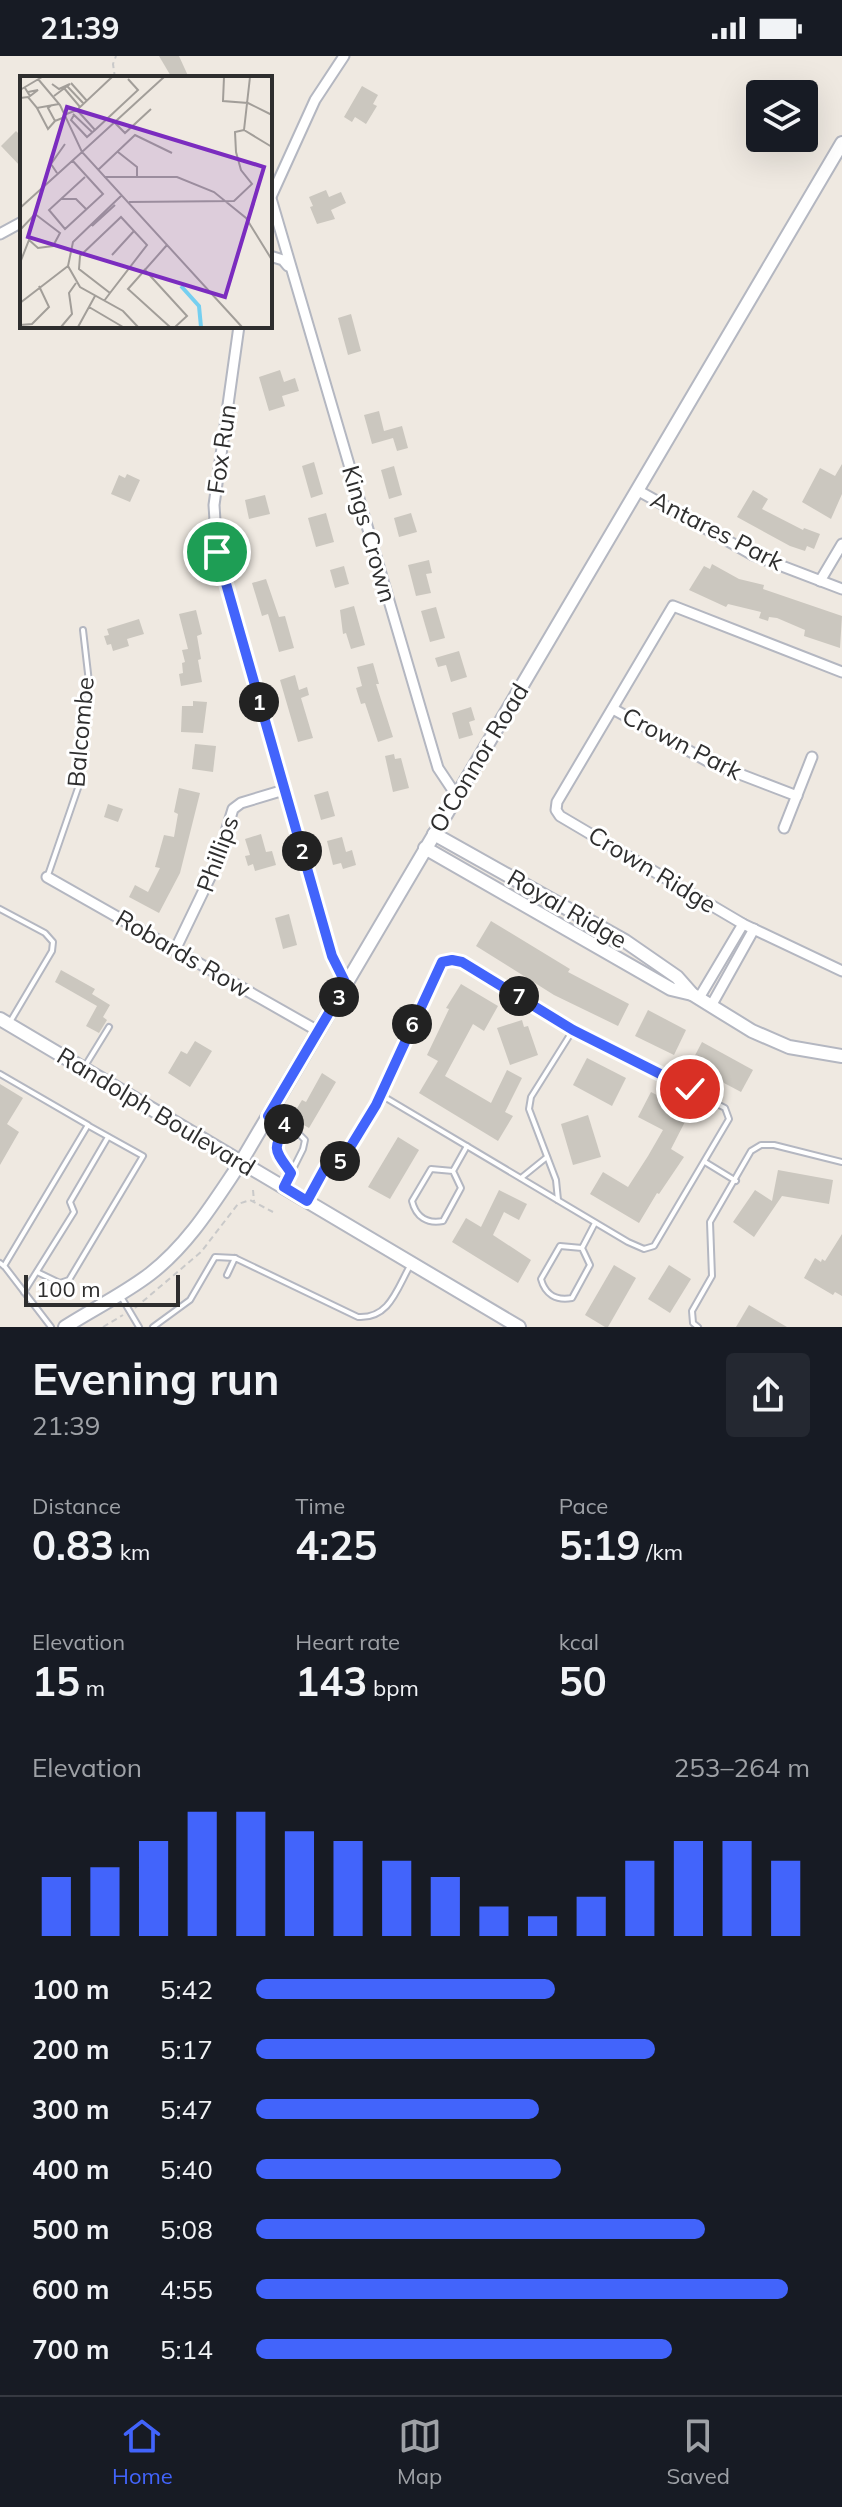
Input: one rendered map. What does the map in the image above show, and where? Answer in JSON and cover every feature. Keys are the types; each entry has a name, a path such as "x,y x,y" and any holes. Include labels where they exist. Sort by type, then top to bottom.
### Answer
{"main road":[{"name":"O'Connor Road","path":"66,1327 151,1273 181,1245 241,1162 842,143"},
{"name":"Royal Ridge","path":"434,834 625,941 677,977 696,996 770,1040 809,1052 842,1056"},
{"name":"Royal Ridge","path":"425,848 671,989 696,996"},
{"name":"Randolph Boulevard","path":"4,1022 519,1327"}],"street":[{"path":"272,193 315,100 344,56"},
{"name":"Kings Crown","path":"272,204 438,768 456,795"},
{"path":"0,234 20,223"},
{"path":"272,257 283,260 291,268"},
{"name":"Fox Run","path":"239,328 217,481 214,528 224,582 332,956 346,984"},
{"name":"Antares Park","path":"637,490 743,550 842,589"},
{"path":"820,581 842,544"},
{"name":"Crown Park","path":"560,816 556,810 557,802 673,606 842,672"},
{"name":"Crown Park","path":"613,709 711,763 797,796"},
{"path":"784,828 812,757"},
{"name":"Phillips","path":"176,948 215,867 233,809 241,803 284,790"},
{"name":"Crown Ridge","path":"560,816 743,924 842,971"},
{"name":"Robards Row","path":"47,877 318,1031"},
{"name":"Crown Ridge","path":"696,996 743,924"},
{"path":"711,1006 754,929"}],"lane":[{"name":"Balcombe","path":"47,877 78,788 89,682 83,630"},
{"path":"0,909 45,933 53,942 52,951 4,1022"},
{"path":"307,1201 325,1168 343,1159 381,1095 442,962 452,960 462,962 573,1030 725,1108 729,1119 654,1246 644,1249 381,1095"},
{"path":"83,1068 109,1027"},
{"path":"558,1200 556,1180 529,1109 531,1097 573,1030"},
{"path":"0,1074 143,1156 69,1280 60,1283 37,1272"},
{"path":"268,1116 287,1125 305,1140 284,1187"},
{"path":"51,1327 2,1265 88,1125"},
{"path":"287,1125 275,1150 291,1173"},
{"path":"24,1292 74,1212 70,1202 108,1137"},
{"path":"698,1327 693,1323 692,1311 712,1276 710,1222 751,1151 761,1145 774,1145 842,1162"},
{"path":"453,1171 467,1146"},
{"path":"521,1178 547,1157"},
{"path":"705,1162 736,1181"},
{"path":"431,1169 453,1171 461,1188 443,1221 428,1221 420,1217 412,1201 431,1169"},
{"path":"582,1248 595,1223"},
{"path":"560,1246 582,1248 590,1265 572,1298 557,1298 549,1294 541,1279 560,1246"},
{"path":"157,1326 190,1300 215,1257 235,1258 358,1317 370,1318 381,1314 411,1263"},
{"path":"227,1275 235,1258"},
{"path":"119,1294 139,1327"}],"path":[{"path":"115,76 113,64 116,56"},
{"path":"253,1190 254,1201"},
{"path":"103,1327 130,1311 183,1270 238,1204 244,1200 254,1201 273,1212"}],"building":[{"path":"159,56 179,56 188,76 171,76"},
{"path":"362,86 378,95 373,104 377,106 366,124 355,117 352,122 344,117"},
{"path":"16,131 20,135 20,166 1,146"},
{"path":"326,190 329,197 341,192 346,203 331,210 335,219 317,224 309,197"},
{"path":"351,314 361,351 348,355 338,318"},
{"path":"280,370 284,382 295,378 299,391 282,396 285,406 269,411 259,377"},
{"path":"379,411 384,431 402,426 408,448 397,451 393,438 372,444 364,415"},
{"path":"314,462 323,494 311,498 302,466"},
{"path":"842,464 842,494 831,519 802,502 820,468 835,476"},
{"path":"394,466 402,495 389,499 381,470"},
{"path":"127,474 140,480 130,502 111,494 119,475 125,478"},
{"path":"753,490 768,499 762,509 803,530 820,534 814,549 807,546 805,551 790,546 737,517"},
{"path":"265,495 270,514 249,519 245,500"},
{"path":"326,513 334,542 316,547 308,518"},
{"path":"411,513 417,532 399,537 394,518"},
{"path":"429,560 432,573 426,574 431,593 416,596 408,565"},
{"path":"712,564 739,579 764,585 763,589 842,616 840,648 804,636 805,630 777,618 769,617 768,621 759,618 761,612 728,604 726,607 689,590 704,566 710,569"},
{"path":"344,566 349,584 335,588 330,570"},
{"path":"266,579 279,617 285,616 294,648 279,652 268,614 262,616 252,583"},
{"path":"354,606 365,645 351,649 346,633 343,634 340,610"},
{"path":"436,607 445,638 430,642 421,611"},
{"path":"196,610 202,634 197,636 202,682 181,686 179,674 183,673 182,663 185,662 182,650 188,649 179,614"},
{"path":"139,619 144,634 127,639 129,646 113,651 111,644 107,645 104,636 109,635 107,629"},
{"path":"459,651 467,677 451,682 446,665 438,667 435,658"},
{"path":"373,663 379,684 376,684 393,737 378,742 365,703 361,704 356,688 362,686 357,667"},
{"path":"295,675 299,690 307,687 309,695 301,698 313,738 298,742 280,680"},
{"path":"193,701 207,702 203,733 181,732 182,706 193,706"},
{"path":"471,707 475,720 469,722 473,735 459,739 452,713"},
{"path":"195,744 216,746 213,772 192,769"},
{"path":"394,754 395,759 401,758 409,788 393,792 385,756"},
{"path":"179,788 200,793 180,873 159,913 129,897 135,885 148,892 160,868 155,867 164,835 174,837 178,814 174,812"},
{"path":"328,791 335,816 321,820 314,795"},
{"path":"108,804 123,809 118,822 104,817"},
{"path":"261,834 266,852 272,851 276,865 255,871 253,864 248,866 245,856 250,855 245,839"},
{"path":"342,837 346,852 352,850 356,865 343,869 341,863 333,865 327,841"},
{"path":"289,914 297,945 283,949 275,918"},
{"path":"491,921 570,969 568,972 629,1004 618,1026 554,995 476,946"},
{"path":"61,970 95,989 92,994 110,1005 103,1017 107,1020 99,1033 86,1026 97,1006 55,982"},
{"path":"461,984 498,1006 484,1031 473,1024 445,1076 491,1103 507,1070 522,1078 505,1112 513,1116 498,1141 419,1093 438,1061 427,1055 449,1009 446,1008"},
{"path":"648,1010 686,1030 674,1055 635,1036"},
{"path":"522,1020 524,1027 528,1026 538,1055 510,1065 497,1028"},
{"path":"195,1041 212,1051 190,1087 168,1073 181,1051 187,1054"},
{"path":"702,1042 753,1070 741,1092 690,1065"},
{"path":"587,1058 626,1078 612,1106 573,1085"},
{"path":"322,1073 336,1082 309,1128 291,1118 302,1100 306,1102"},
{"path":"0,1084 23,1098 7,1124 19,1132 0,1165"},
{"path":"651,1092 690,1112 671,1149 684,1157 639,1223 590,1194 603,1172 628,1187 648,1156 663,1130 638,1117"},
{"path":"588,1115 601,1157 573,1165 561,1124"},
{"path":"398,1137 419,1150 390,1199 368,1187"},
{"path":"778,1170 833,1180 829,1204 782,1196 754,1237 733,1222 755,1190 772,1201"},
{"path":"499,1190 527,1204 519,1220 504,1212 493,1235 531,1260 518,1283 452,1242 466,1218 481,1227"},
{"path":"842,1234 842,1296 835,1292 833,1295 804,1278 815,1258 825,1261"},
{"path":"614,1265 636,1278 608,1327 605,1327 585,1315"},
{"path":"669,1265 691,1279 670,1313 648,1299"},
{"path":"749,1305 787,1327 736,1327"}],"route":[{"path":"217,552 332,956 346,984 268,1116 287,1125 275,1150 291,1173 284,1187 307,1201 325,1168 343,1159 376,1105 442,962 462,962 573,1030 690,1089"}]}
